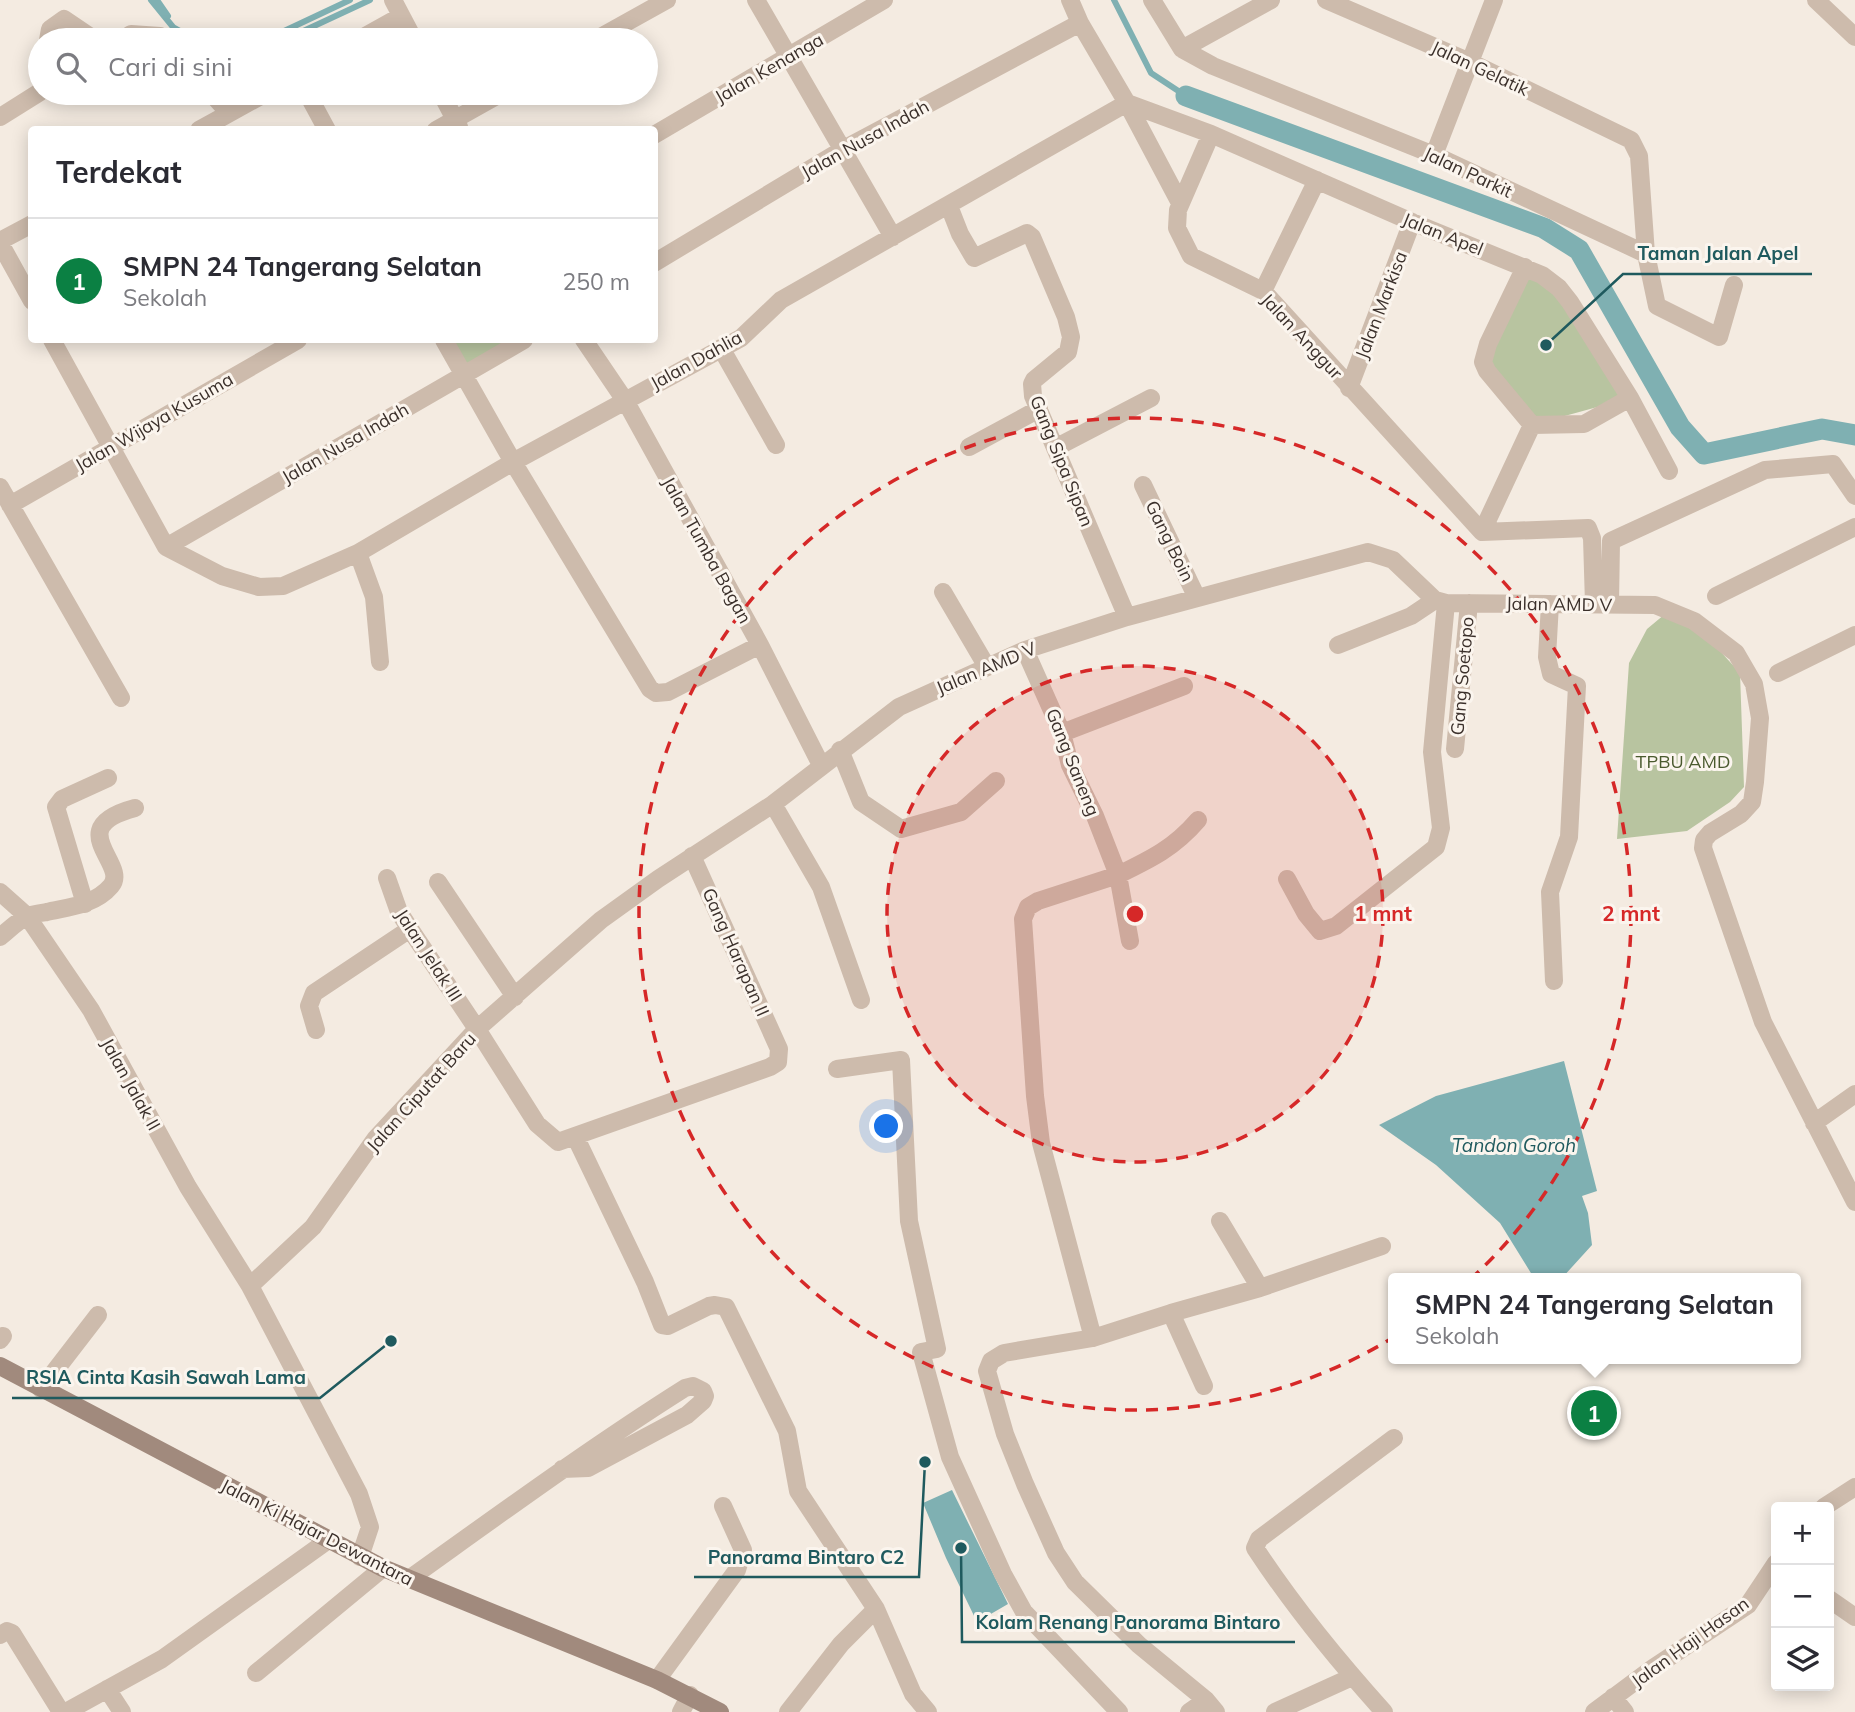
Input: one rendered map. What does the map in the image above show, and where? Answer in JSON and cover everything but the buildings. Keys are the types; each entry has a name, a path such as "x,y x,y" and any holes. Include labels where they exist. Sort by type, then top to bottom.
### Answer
{"main road":[{"name":"Jalan Ki Hajar Dewantara","path":"0,1366 360,1557 408,1579 657,1679 720,1712"}],"street":[{"path":"617,28 667,0"},
{"path":"756,0 893,237"},
{"name":"Jalan Kenanga","path":"658,133 884,0"},
{"path":"1070,0 1080,23 1127,103"},
{"path":"1152,0 1182,49 1271,0"},
{"name":"Jalan Gelatik","path":"1326,0 1359,7 1631,140 1639,156 1646,254"},
{"path":"1434,155 1494,0"},
{"path":"1816,0 1855,37"},
{"path":"373,28 397,8 408,28"},
{"path":"51,28 64,19 77,28"},
{"name":"Jalan Nusa Indah","path":"658,261 842,150 1080,23"},
{"name":"Jalan Parkit","path":"1182,49 1213,66 1434,155 1646,254"},
{"path":"0,117 28,100"},
{"name":"Jalan Apel","path":"1127,103 1211,135 1542,275 1559,288 1630,398 1669,471"},
{"name":"Jalan Anggur","path":"1127,103 1181,203 1177,228 1191,256 1263,291 1482,533"},
{"name":"Jalan Dahlia","path":"166,547 222,576 259,587 283,586 358,553 513,462 741,338 780,300 1127,103"},
{"path":"222,105 229,113"},
{"path":"206,126 244,105"},
{"path":"313,105 325,126"},
{"path":"448,105 458,124 485,105"},
{"path":"1181,203 1211,135"},
{"path":"1263,291 1317,180"},
{"name":"Gang Sipa Sipan","path":"949,206 960,234 974,258 1027,233 1032,237 1066,317 1071,337 1068,352 1031,384 1039,410 1127,617"},
{"name":"Jalan Markisa","path":"1349,388 1412,222"},
{"path":"28,228 2,251 28,294"},
{"path":"1646,254 1657,306 1718,337 1734,285"},
{"path":"1525,267 1488,344 1483,362 1487,371 1532,425"},
{"path":"58,343 166,547"},
{"name":"Jalan Wijaya Kusuma","path":"10,505 293,343"},
{"path":"445,343 650,689 656,693 667,692 760,645"},
{"name":"Jalan Nusa Indah","path":"166,547 519,343"},
{"name":"Jalan Tumba Bagan","path":"586,343 626,402 760,645 821,765"},
{"path":"722,348 776,445"},
{"path":"1055,448 1152,398"},
{"path":"1532,425 1584,424 1630,398"},
{"path":"969,447 1039,410"},
{"path":"1532,425 1482,533 1588,528 1592,538 1602,604"},
{"path":"1602,604 1611,541 1765,470 1833,464 1855,496"},
{"name":"Gang Boin","path":"1143,485 1197,598"},
{"path":"0,487 121,698"},
{"path":"1716,596 1855,527"},
{"name":"Jalan AMD V","path":"821,765 899,707 1025,650 1127,617 1368,552 1393,560 1440,601 1655,605 1694,621 1736,653 1754,684 1760,718 1752,802 1741,814 1710,833 1704,840 1703,848 1763,1022 1855,1202"},
{"path":"358,553 374,597 380,662"},
{"path":"943,592 987,667"},
{"path":"1338,645 1411,616 1440,601"},
{"path":"1287,879 1306,914 1320,931 1336,926 1436,847 1441,828 1432,752 1440,601"},
{"name":"Gang Soetopo","path":"1455,749 1469,603"},
{"path":"1550,604 1547,657 1551,674 1577,686 1569,838 1550,892 1554,981"},
{"path":"1778,673 1855,635"},
{"name":"Gang Saneng","path":"1025,650 1062,733 1070,765 1095,816 1118,875 1130,941"},
{"path":"1062,733 1184,686"},
{"path":"840,750 861,802 901,829 961,812 996,781"},
{"name":"Jalan Ciputat Baru","path":"250,1286 313,1227 376,1138 477,1029 601,920 772,804 821,765"},
{"path":"85,904 56,807 62,799 108,778"},
{"path":"772,804 821,887 861,1000"},
{"path":"0,937 27,916 85,904 110,887 114,881 101,840 101,826 106,819 135,808"},
{"path":"1093,1338 1041,1143 1035,1096 1023,919 1028,907 1038,901 1118,875 1166,851 1183,838 1198,820"},
{"name":"Gang Harapan II","path":"575,1136 775,1065 779,1059 779,1049 692,856"},
{"name":"Jalan Jelak III","path":"387,878 399,912 537,1124 558,1142 575,1136"},
{"path":"438,882 515,997"},
{"name":"Jalan Jalak II","path":"0,892 27,916 91,1010 188,1186 250,1286"},
{"path":"316,1030 309,1006 314,993 410,929"},
{"path":"837,1069 901,1059 908,1221 937,1349 921,1352 950,1457 1003,1574 1024,1612 1119,1712"},
{"path":"1814,1123 1855,1094"},
{"path":"575,1136 645,1282 662,1325 667,1326 715,1305 726,1307 787,1431 798,1491 876,1609 914,1694 928,1712"},
{"path":"1220,1221 1260,1288"},
{"path":"1211,1706 1139,1645 1075,1582 1056,1553 1005,1434 987,1371 991,1361 1004,1353 1093,1338 1260,1288 1381,1246"},
{"path":"250,1286 359,1494 370,1527 360,1557"},
{"path":"1171,1313 1204,1386"},
{"path":"41,1389 98,1315"},
{"path":"408,1579 562,1469 685,1388 693,1386 703,1391 704,1401 675,1422 588,1468 562,1469"},
{"path":"1384,1712 1352,1677 1255,1548 1259,1539 1394,1438"},
{"path":"1832,1502 1855,1487"},
{"path":"657,1679 737,1570 743,1550 723,1506"},
{"path":"66,1712 162,1659 327,1541"},
{"name":"Jalan Haji Hasan","path":"1594,1712 1748,1605 1775,1565"},
{"path":"256,1673 383,1568"},
{"path":"1834,1603 1855,1617"},
{"path":"788,1712 841,1644 876,1609"},
{"path":"0,1635 12,1633 61,1712"},
{"path":"1275,1712 1352,1677"},
{"path":"107,1689 122,1712"},
{"path":"681,1712 690,1695"},
{"path":"1613,1697 1625,1712"},
{"path":"1189,1712 1211,1706"}],"green space":[{"path":"1525,267 1579,319 1630,398 1532,425 1487,371"},
{"path":"452,343 505,343 465,365"},
{"name":"TPBU AMD","path":"1665,614 1710,640 1740,673 1744,787 1730,802 1687,831 1617,839 1629,663 1647,629"}],"water":[{"name":"Tandon Goroh","path":"1564,1061 1597,1191 1582,1196 1588,1213 1592,1245 1567,1273 1531,1273 1500,1223 1436,1165 1379,1125 1436,1096"},
{"path":"952,1490 1008,1604 977,1622 923,1503"}],"waterway":[{"path":"151,0 175,28"},
{"path":"157,0 168,16"},
{"path":"290,28 350,0"},
{"path":"310,28 370,0"},
{"path":"1114,0 1151,73 1186,96"},
{"path":"1186,96 1544,228 1579,250 1680,427 1704,454 1822,429 1855,435"}],"place":[{"name":"Taman Jalan Apel","path":"1546,345"},
{"name":"RSIA Cinta Kasih Sawah Lama","path":"391,1341"},
{"name":"SMPN 24 Tangerang Selatan","path":"1594,1413"},
{"name":"Panorama Bintaro C2","path":"925,1462"},
{"name":"Kolam Renang Panorama Bintaro","path":"961,1548"}]}
